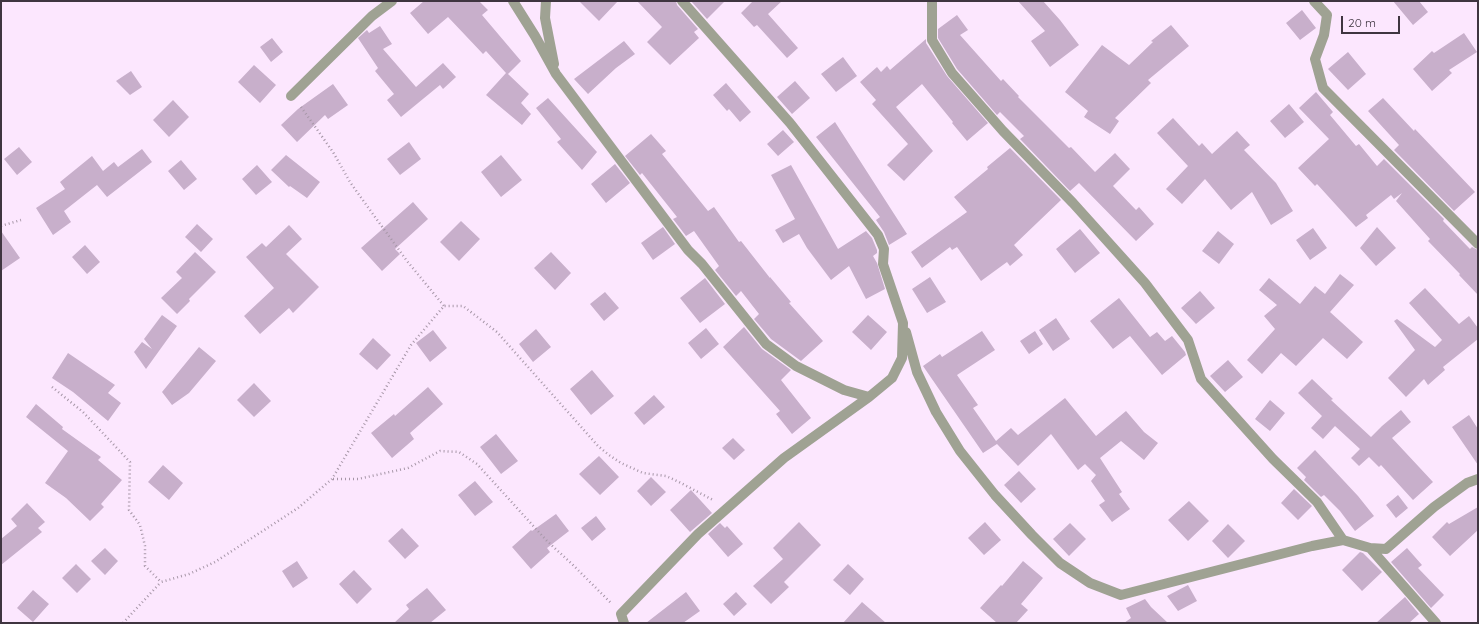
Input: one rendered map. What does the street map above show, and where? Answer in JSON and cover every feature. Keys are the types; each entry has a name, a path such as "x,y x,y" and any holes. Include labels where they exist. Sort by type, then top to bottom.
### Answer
{"street":[{"path":"291,96 372,16 392,1"},
{"path":"513,1 556,74 688,250 702,264 766,344 803,369 844,390 869,397"},
{"path":"546,1 545,18 556,74"},
{"path":"682,1 790,123 878,235 884,250 883,264 903,322 917,372 936,412 960,451 995,495 1032,535 1060,563 1090,583 1121,595 1312,546 1343,540 1370,548 1386,549 1440,503 1467,483 1478,479"},
{"path":"932,1 932,40 952,73 1003,132 1073,203 1145,283 1188,340 1201,379 1273,459 1317,502 1343,540"},
{"path":"1314,1 1327,15 1324,35 1315,59 1323,88 1478,244"},
{"path":"622,618 698,534 784,458 869,397 892,378 902,358 903,322"},
{"path":"1370,548 1436,623"}],"path":[{"path":"291,96 303,108 333,152 350,182 370,210 407,260 444,306"},
{"path":"1,226 21,220"},
{"path":"122,623 161,582 189,574 215,562 298,508 332,480 411,345 444,306 463,306 497,332 598,446 609,456 643,473 666,476 728,509"},
{"path":"52,386 83,412 130,462 129,510 140,525 145,546 145,566 161,582"},
{"path":"332,480 358,479 408,468 440,451 459,452 477,464 548,542 572,564 622,618"}],"building":[{"path":"424,1 479,1 488,10 482,15 521,61 508,74 529,94 521,103 531,114 522,125 486,95 506,73 486,51 483,54 448,17 428,34 410,13"},
{"path":"579,1 618,1 599,21"},
{"path":"637,1 676,1 677,5 698,29 694,32 699,38 670,65 647,42 662,27"},
{"path":"691,1 725,1 707,19"},
{"path":"753,1 782,1 768,14 798,48 787,58 757,25 754,27 741,13"},
{"path":"1018,1 1043,1 1079,45 1050,67 1031,41 1045,31"},
{"path":"1393,1 1419,1 1428,12 1413,25"},
{"path":"1302,10 1316,28 1300,40 1286,23"},
{"path":"957,15 968,30 960,35 1001,81 1003,79 1019,96 1018,97 1095,172 1115,153 1130,169 1113,186 1136,210 1139,207 1154,224 1136,241 1079,183 1070,191 1020,139 1024,136 1000,112 997,115 957,69 938,38 938,29"},
{"path":"1171,25 1189,46 1148,80 1151,83 1115,118 1119,121 1110,134 1084,117 1088,111 1065,92 1102,45 1129,65 1153,42 1151,41"},
{"path":"380,26 392,44 383,49 416,87 443,63 456,77 443,89 440,85 401,117 387,100 394,94 375,71 378,68 358,38 367,30 369,33"},
{"path":"1464,33 1477,52 1449,70 1452,73 1432,91 1413,69 1432,51 1434,53"},
{"path":"272,38 283,52 271,62 260,47"},
{"path":"926,39 926,43 947,76 988,123 967,141 922,84 896,107 933,151 904,181 887,165 908,144 872,104 876,100 860,82 877,67 881,72 887,66 890,70"},
{"path":"624,41 635,54 616,68 588,94 574,79"},
{"path":"1348,52 1366,74 1348,90 1328,69"},
{"path":"843,57 857,76 836,92 821,74"},
{"path":"254,65 276,85 260,103 238,82"},
{"path":"131,71 142,87 130,95 116,81"},
{"path":"795,81 810,98 792,114 777,97"},
{"path":"726,83 751,112 740,122 729,109 727,111 713,95"},
{"path":"333,84 348,105 328,119 325,115 297,142 281,125 298,109"},
{"path":"1316,92 1333,112 1330,115 1356,146 1359,144 1377,166 1384,159 1444,219 1443,221 1470,249 1472,247 1478,250 1478,295 1428,241 1430,239 1396,201 1402,193 1394,199 1391,195 1366,215 1368,218 1356,227 1317,184 1315,186 1298,168 1329,139 1299,108"},
{"path":"548,98 597,152 582,170 557,142 561,139 536,108"},
{"path":"1383,98 1475,192 1454,211 1394,150 1399,145 1368,111"},
{"path":"173,100 189,117 169,137 153,120"},
{"path":"1289,104 1304,122 1285,138 1270,121"},
{"path":"1173,118 1199,146 1202,143 1212,154 1237,131 1250,145 1244,150 1276,183 1293,211 1271,225 1252,192 1231,210 1205,179 1182,204 1166,189 1188,166 1157,133"},
{"path":"835,122 907,234 889,245 884,232 876,220 880,217 816,137"},
{"path":"783,130 794,142 778,156 767,144"},
{"path":"651,134 666,151 662,154 708,211 714,207 739,242 741,241 791,302 789,303 823,341 801,361 771,339 754,319 759,314 741,291 736,296 715,270 719,266 694,231 686,236 673,219 677,217 642,173 640,175 625,156"},
{"path":"409,142 421,159 400,175 387,159"},
{"path":"19,147 32,162 17,175 4,159"},
{"path":"1010,148 1061,200 1014,245 1023,255 1010,266 1007,262 981,281 957,247 952,250 950,247 922,268 911,252 967,212 954,197 988,169 987,167"},
{"path":"142,149 152,162 107,197 97,185 64,211 71,222 53,235 36,208 65,189 60,182 92,156 103,171 114,162 118,167"},
{"path":"286,155 320,182 307,198 290,186 289,187 271,170"},
{"path":"501,155 522,180 501,197 481,172"},
{"path":"181,160 197,179 184,190 168,171"},
{"path":"615,164 630,183 606,203 591,184"},
{"path":"257,165 272,182 256,195 242,179"},
{"path":"791,165 838,249 866,231 872,238 877,250 877,253 873,256 877,263 885,289 866,299 849,266 831,280 807,248 799,234 783,243 775,230 795,219 771,175"},
{"path":"413,202 428,219 395,249 400,254 382,271 361,248"},
{"path":"461,221 480,239 459,261 440,242"},
{"path":"197,224 213,239 201,252 185,237"},
{"path":"289,225 302,239 286,254 319,287 293,313 289,308 260,334 244,316 274,288 246,257 262,243 266,247"},
{"path":"663,227 675,244 653,260 641,243"},
{"path":"1377,227 1396,248 1376,266 1360,248"},
{"path":"1313,228 1327,248 1310,260 1296,240"},
{"path":"1080,229 1100,253 1075,273 1056,249"},
{"path":"1,231 20,258 1,271"},
{"path":"1218,231 1234,244 1219,264 1202,251"},
{"path":"85,245 100,262 87,274 72,257"},
{"path":"195,252 216,272 189,299 190,301 177,314 161,298 182,278 176,272"},
{"path":"551,252 571,273 555,290 534,268"},
{"path":"1340,274 1354,285 1330,312 1363,342 1347,359 1323,338 1296,366 1281,353 1262,374 1247,360 1275,329 1264,316 1277,305 1259,290 1269,278 1300,304 1315,286 1325,294"},
{"path":"930,277 946,302 927,313 912,289"},
{"path":"705,278 725,304 700,323 680,298"},
{"path":"1425,288 1459,324 1469,316 1478,328 1478,339 1443,367 1445,370 1428,385 1424,379 1406,397 1388,378 1415,350 1394,321 1397,319 1435,347 1442,340 1409,303"},
{"path":"1200,291 1215,308 1196,324 1181,308"},
{"path":"605,292 619,308 604,321 590,304"},
{"path":"1119,298 1150,337 1157,332 1165,341 1172,336 1185,352 1186,355 1162,375 1130,336 1113,349 1090,321"},
{"path":"162,315 177,326 146,369 134,352 142,342 152,349 144,339"},
{"path":"868,315 887,332 871,350 852,332"},
{"path":"1056,318 1070,339 1053,351 1039,330"},
{"path":"744,327 762,349 791,370 781,380 811,418 792,434 776,414 780,411 723,347"},
{"path":"706,328 719,344 701,359 688,343"},
{"path":"536,329 551,347 533,362 519,344"},
{"path":"433,330 447,348 430,362 416,343"},
{"path":"982,331 995,350 957,375 978,405 973,408 996,441 1011,428 1018,435 1065,398 1096,436 1126,411 1144,432 1158,443 1144,460 1121,441 1100,458 1122,492 1119,494 1130,509 1112,522 1099,505 1105,501 1091,481 1096,475 1085,464 1078,470 1051,434 1018,466 997,444 983,453 923,366 940,354 942,357"},
{"path":"1035,331 1043,344 1029,354 1020,341"},
{"path":"373,338 391,355 377,370 359,354"},
{"path":"199,347 216,361 189,393 172,405 162,392"},
{"path":"68,353 115,385 108,393 121,403 108,421 73,392 52,378"},
{"path":"1228,360 1243,377 1225,392 1210,376"},
{"path":"592,370 614,396 591,415 570,389"},
{"path":"1312,379 1333,399 1331,400 1371,437 1401,410 1411,422 1392,438 1433,482 1413,500 1381,465 1379,467 1369,457 1359,466 1351,458 1360,449 1335,426 1323,439 1311,428 1322,416 1298,393"},
{"path":"254,383 271,401 254,417 237,400"},
{"path":"428,387 443,404 410,433 414,439 392,458 371,433 394,414 395,416"},
{"path":"654,395 665,407 644,425 634,413"},
{"path":"1270,400 1285,413 1270,431 1255,419"},
{"path":"36,404 63,427 62,429 101,457 98,460 122,480 101,504 104,507 90,521 66,498 45,483 68,451 26,417"},
{"path":"1469,415 1478,429 1478,465 1452,427"},
{"path":"496,434 518,461 501,474 480,447"},
{"path":"733,438 745,450 734,460 722,448"},
{"path":"1315,450 1358,496 1374,516 1355,531 1340,511 1324,495 1321,497 1304,480 1306,477 1297,468"},
{"path":"599,456 619,477 600,495 579,474"},
{"path":"163,465 183,483 169,500 148,482"},
{"path":"1019,471 1036,489 1021,503 1004,485"},
{"path":"651,477 666,492 651,506 637,491"},
{"path":"475,481 493,502 475,516 458,495"},
{"path":"1294,489 1312,506 1298,520 1281,503"},
{"path":"691,490 712,513 690,532 670,510"},
{"path":"1398,495 1408,508 1396,518 1386,505"},
{"path":"1189,501 1209,521 1188,541 1168,520"},
{"path":"27,503 45,522 38,528 42,532 1,565 1,539 17,526 11,519"},
{"path":"1478,507 1478,530 1450,556 1432,537 1447,522 1449,524"},
{"path":"556,514 569,531 547,548 550,552 531,569 512,547 531,530 532,531"},
{"path":"596,516 606,529 592,541 581,528"},
{"path":"799,522 821,545 784,582 789,587 771,604 753,586 783,559 773,548"},
{"path":"985,522 1001,540 984,555 968,538"},
{"path":"720,523 725,528 727,526 743,544 728,557 708,534"},
{"path":"1070,523 1086,539 1069,556 1053,539"},
{"path":"1228,524 1245,541 1228,558 1212,541"},
{"path":"402,528 419,546 405,559 388,541"},
{"path":"105,548 118,561 105,575 91,561"},
{"path":"1407,548 1422,565 1418,568 1444,595 1431,608 1391,562"},
{"path":"1360,552 1363,553 1382,572 1362,591 1342,570"},
{"path":"297,561 308,578 293,588 282,571"},
{"path":"1023,561 1043,578 1021,604 1028,610 1016,623 997,623 980,608 1001,585 1002,586"},
{"path":"76,564 91,579 77,593 62,578"},
{"path":"848,564 864,579 850,595 833,580"},
{"path":"354,570 372,589 357,604 339,584"},
{"path":"1188,585 1197,601 1178,611 1167,596"},
{"path":"427,588 446,610 430,623 394,623 409,609 406,605"},
{"path":"33,590 49,604 33,622 17,608"},
{"path":"686,592 700,611 683,623 646,623"},
{"path":"736,592 747,604 734,616 723,604"},
{"path":"1405,597 1419,614 1409,623 1376,623"},
{"path":"1145,599 1151,607 1168,623 1124,623 1131,618 1126,608"},
{"path":"862,602 886,623 843,623"}]}
